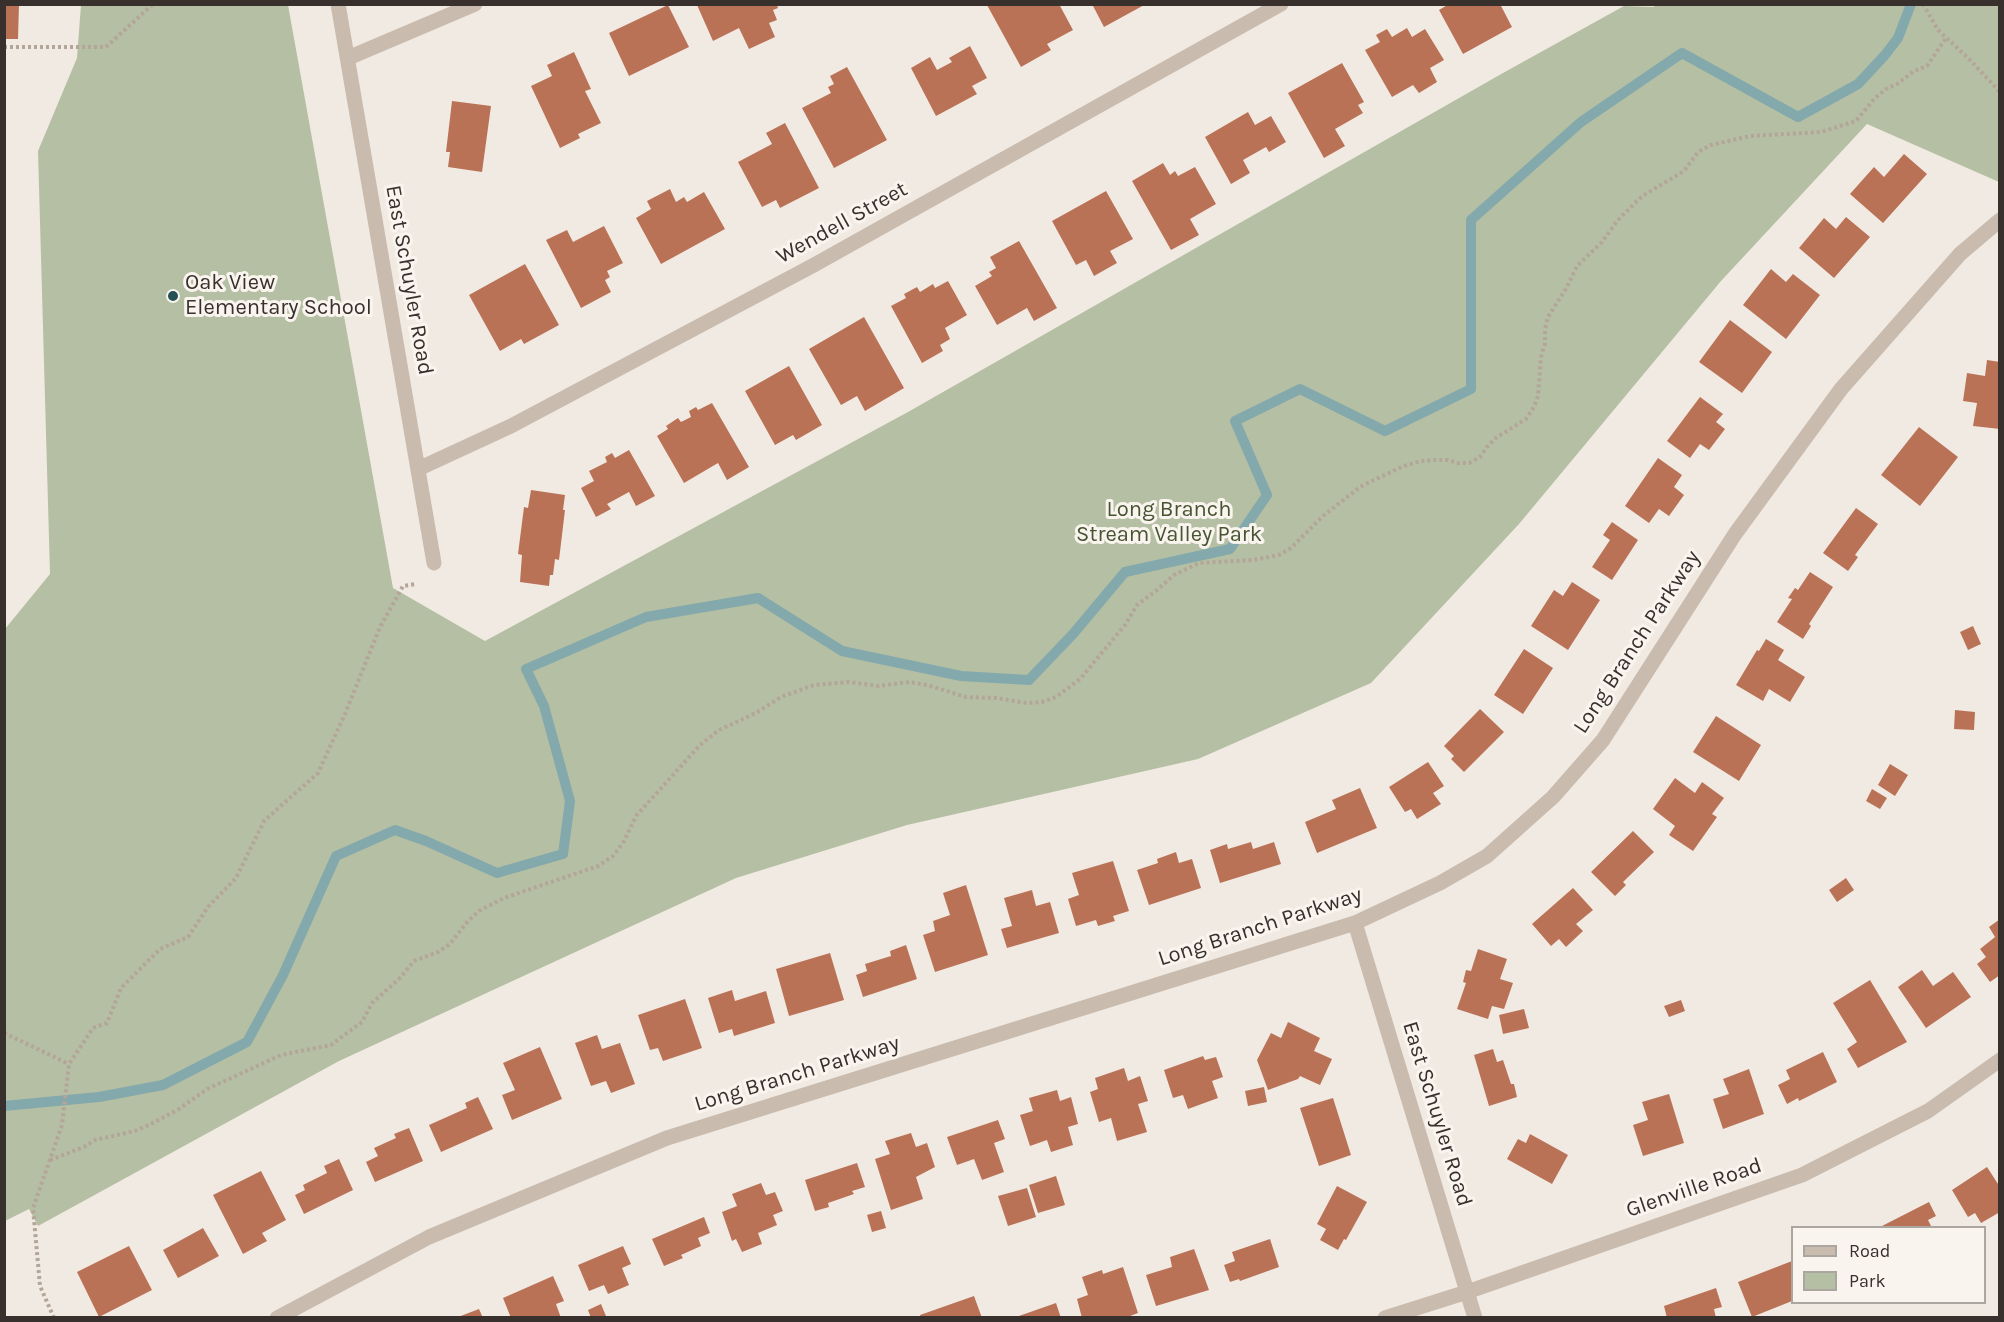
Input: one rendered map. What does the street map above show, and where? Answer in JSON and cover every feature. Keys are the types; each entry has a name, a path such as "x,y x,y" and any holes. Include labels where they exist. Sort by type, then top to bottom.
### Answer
{"street":[{"name":"East Schuyler Road","path":"338,4 434,563"},
{"path":"348,58 475,4"},
{"name":"Wendell Street","path":"418,469 511,426 814,266 1281,4"},
{"name":"Long Branch Parkway","path":"277,1317 429,1237 667,1138 1355,923 1440,883 1487,856 1553,797 1603,740 1735,534 1841,389 1960,254 2000,220"},
{"name":"East Schuyler Road","path":"1355,923 1475,1317"},
{"name":"Glenville Road","path":"1385,1317 1467,1292 1802,1175 1928,1111 2000,1060"}],"path":[{"path":"4,47 106,47 153,4"},
{"path":"1923,4 1938,30 1970,59 2000,92"},
{"path":"50,1160 84,1148 95,1140 143,1128 172,1113 207,1089 281,1055 331,1045 362,1022 372,1003 400,978 414,961 438,952 450,944 479,911 504,898 598,866 613,856 623,843 636,816 700,745 719,730 756,713 781,697 814,685 849,682 879,686 909,682 966,697 996,698 1027,703 1042,702 1056,697 1080,679 1125,624 1137,604 1174,575 1199,563 1259,560 1279,555 1291,548 1323,516 1360,487 1374,480 1421,461 1448,460 1469,463 1480,457 1497,437 1526,419 1534,407 1538,396 1540,357 1545,343 1548,317 1568,287 1577,266 1602,242 1617,221 1636,202 1684,171 1698,152 1711,145 1750,135 1821,132 1856,121 1874,99 1886,89 1914,71 1927,66 1946,38"},
{"path":"54,1317 40,1286 33,1208 62,1125 69,1064 93,1028 107,1023 121,988 160,949 188,937 208,907 236,878 264,821 318,773 380,627 403,586 416,584"},
{"path":"4,1033 69,1064"}],"green space":[{"name":"Long Branch Stream Valley Park","path":"1659,4 1999,5 1999,182 1867,124 1721,281 1519,524 1371,683 1198,759 907,825 736,878 339,1061 38,1226 29,1209 5,1221 5,629 50,574 38,151 77,58 81,5 288,5 393,588 485,641 908,412 1624,6 1653,7"}],"building":[{"path":"4,4 19,4 18,39 4,39"},
{"path":"1059,4 1073,30 1047,44 1051,50 1021,67 987,5"},
{"path":"1092,4 1146,4 1104,27"},
{"path":"1449,4 1500,4 1512,27 1463,54 1439,10"},
{"path":"668,5 689,47 629,76 609,33"},
{"path":"697,5 777,5 778,8 773,10 777,20 769,23 775,37 749,49 739,28 713,41"},
{"path":"1407,28 1412,37 1425,29 1444,60 1430,68 1437,82 1419,93 1413,85 1392,97 1365,50 1380,42 1376,35 1387,29 1392,37"},
{"path":"970,46 987,78 972,86 977,94 936,116 911,68 930,57 937,70 952,62 949,58"},
{"path":"574,52 591,89 585,91 601,123 578,134 580,138 560,148 531,86 552,76 547,65"},
{"path":"1342,63 1364,102 1358,105 1363,113 1335,129 1345,146 1324,158 1288,93"},
{"path":"847,67 887,140 834,168 802,108 831,93 828,87 834,84 830,76"},
{"path":"452,101 491,106 482,172 448,167 450,152 446,152"},
{"path":"1248,112 1255,125 1271,116 1286,142 1269,152 1266,147 1243,160 1250,173 1231,184 1205,137"},
{"path":"785,123 819,188 780,208 776,200 762,207 738,162 772,144 766,133"},
{"path":"1904,154 1927,174 1883,223 1850,194 1874,167 1884,177"},
{"path":"1163,163 1170,175 1175,171 1178,176 1195,167 1216,204 1190,219 1199,235 1171,250 1132,181"},
{"path":"670,189 676,202 684,197 687,202 704,192 725,229 661,264 636,218 651,209 647,201"},
{"path":"1106,191 1133,239 1110,251 1117,263 1094,276 1086,260 1076,265 1052,221"},
{"path":"1846,217 1870,237 1834,278 1799,248 1824,218 1836,229"},
{"path":"604,226 623,263 607,271 610,277 605,280 611,292 581,308 546,240 567,230 573,242"},
{"path":"1019,241 1057,308 1034,321 1027,308 997,325 975,286 992,276 989,272 996,268 990,257"},
{"path":"525,264 559,325 524,344 521,339 500,351 469,295"},
{"path":"1771,269 1786,282 1793,274 1820,295 1786,339 1743,305"},
{"path":"948,281 967,315 945,328 950,339 940,345 943,351 922,363 891,306 906,298 904,294 917,287 920,292 933,284 935,288"},
{"path":"864,317 904,388 865,411 857,396 841,405 809,349"},
{"path":"1730,320 1772,352 1742,393 1699,362"},
{"path":"1987,360 2000,362 2000,429 1973,426 1977,403 1963,401 1967,373 1985,376"},
{"path":"789,366 822,425 796,440 793,435 775,445 745,391"},
{"path":"1700,397 1723,414 1716,422 1725,429 1709,450 1700,444 1690,458 1667,441"},
{"path":"712,403 749,467 727,480 718,463 684,483 657,436 668,429 666,426 678,418 681,422 691,417 689,411 696,407 698,410"},
{"path":"1919,427 1958,457 1920,506 1881,475"},
{"path":"629,450 655,496 636,506 629,492 607,504 611,509 596,517 581,488 594,481 589,471 607,462 605,457 612,453 615,458"},
{"path":"1658,458 1682,475 1674,487 1684,495 1669,516 1659,509 1649,523 1625,506"},
{"path":"531,490 565,495 559,560 555,559 549,586 520,582 522,555 518,554 524,507 528,508"},
{"path":"1856,508 1878,524 1855,555 1858,557 1848,571 1823,553"},
{"path":"1612,522 1638,540 1612,580 1592,567 1610,540 1603,535"},
{"path":"1810,572 1833,587 1809,624 1811,626 1803,639 1777,622 1792,599 1788,598 1795,588 1798,590"},
{"path":"1572,582 1600,600 1568,650 1531,626 1554,590 1563,596"},
{"path":"1973,626 1981,644 1968,650 1960,632"},
{"path":"1766,639 1784,650 1778,660 1805,677 1790,702 1769,689 1763,701 1736,685"},
{"path":"1524,649 1553,668 1523,714 1494,695"},
{"path":"1480,709 1504,732 1464,772 1451,759 1454,756 1444,746"},
{"path":"1955,710 1975,712 1974,730 1954,729"},
{"path":"1716,716 1761,745 1739,781 1693,752"},
{"path":"1428,762 1444,786 1433,793 1441,804 1417,819 1411,809 1405,812 1389,787"},
{"path":"1890,764 1908,775 1895,796 1878,785"},
{"path":"1675,778 1695,793 1702,782 1724,798 1712,814 1717,817 1693,851 1669,835 1675,826 1653,809"},
{"path":"1360,788 1377,828 1317,853 1305,822 1336,809 1332,800"},
{"path":"1872,789 1887,798 1880,809 1866,801"},
{"path":"1633,831 1654,852 1623,882 1626,885 1615,896 1591,872"},
{"path":"1251,842 1253,849 1274,842 1281,864 1220,883 1210,850 1227,844 1228,849"},
{"path":"1176,852 1179,863 1192,859 1201,888 1149,905 1137,870 1158,863 1157,859"},
{"path":"1113,861 1129,911 1113,916 1115,921 1098,926 1096,920 1076,926 1068,899 1079,895 1072,873"},
{"path":"1846,878 1854,890 1837,902 1829,890"},
{"path":"966,885 988,955 935,972 923,935 935,931 933,921 950,915 943,893"},
{"path":"1573,888 1593,910 1576,924 1583,931 1566,947 1559,939 1551,946 1532,924"},
{"path":"1032,890 1036,906 1050,902 1059,933 1007,948 1001,929 1012,926 1004,898"},
{"path":"2000,919 2000,975 1990,982 1977,964 1986,957 1980,949 1995,937 1989,927"},
{"path":"906,945 917,979 863,997 856,975 867,971 865,964 891,956 890,951"},
{"path":"1478,949 1507,959 1500,979 1513,983 1504,1009 1492,1006 1488,1019 1457,1009 1466,983 1463,982 1466,970 1471,971"},
{"path":"830,953 844,1000 789,1016 776,969"},
{"path":"1922,970 1933,986 1953,972 1971,997 1926,1028 1898,987"},
{"path":"1870,980 1907,1042 1858,1068 1847,1049 1857,1042 1833,1003"},
{"path":"732,990 735,1001 766,991 775,1023 734,1036 732,1029 719,1033 708,998"},
{"path":"685,999 702,1048 663,1061 658,1048 650,1050 638,1015"},
{"path":"1681,1000 1685,1011 1669,1017 1664,1006"},
{"path":"1524,1009 1529,1028 1503,1034 1499,1015"},
{"path":"1288,1022 1320,1038 1314,1051 1332,1059 1320,1085 1300,1076 1298,1079 1268,1090 1257,1060 1271,1033 1281,1038"},
{"path":"597,1035 602,1049 620,1043 635,1084 611,1093 606,1081 591,1086 575,1043"},
{"path":"540,1047 562,1099 512,1120 502,1095 515,1090 503,1063"},
{"path":"1493,1049 1497,1062 1503,1060 1517,1097 1489,1106 1474,1055"},
{"path":"1823,1052 1837,1082 1799,1101 1798,1098 1787,1104 1778,1085 1790,1079 1786,1070"},
{"path":"1203,1056 1205,1060 1216,1057 1223,1077 1212,1081 1218,1098 1188,1109 1183,1095 1173,1098 1164,1070"},
{"path":"1124,1068 1128,1081 1140,1076 1148,1101 1138,1104 1147,1132 1117,1141 1111,1118 1099,1122 1090,1092 1098,1089 1095,1078"},
{"path":"1749,1069 1764,1114 1723,1129 1713,1099 1729,1094 1723,1079"},
{"path":"1264,1087 1267,1102 1248,1106 1245,1091"},
{"path":"1057,1090 1060,1101 1071,1097 1078,1124 1068,1127 1073,1145 1051,1152 1047,1140 1030,1146 1020,1115 1033,1111 1029,1098"},
{"path":"1669,1094 1684,1143 1643,1156 1633,1125 1648,1120 1642,1102"},
{"path":"478,1097 493,1129 441,1152 429,1125 467,1108 465,1103"},
{"path":"1333,1098 1351,1155 1319,1166 1300,1108"},
{"path":"998,1120 1005,1139 994,1143 1004,1172 982,1180 974,1159 957,1165 947,1137"},
{"path":"409,1128 423,1161 375,1182 366,1162 378,1156 374,1148 396,1138 394,1134"},
{"path":"911,1133 916,1147 927,1143 935,1167 916,1177 923,1199 891,1210 875,1159 890,1154 885,1141"},
{"path":"1530,1134 1568,1155 1552,1184 1507,1159 1518,1139 1526,1143"},
{"path":"339,1159 353,1190 304,1214 295,1195 305,1190 303,1185 327,1173 324,1166"},
{"path":"857,1163 865,1187 852,1191 854,1194 828,1203 829,1207 815,1211 805,1180"},
{"path":"1987,1167 2000,1187 2000,1212 1981,1223 1975,1213 1968,1217 1952,1190"},
{"path":"261,1171 286,1220 262,1233 267,1241 243,1254 213,1195"},
{"path":"1056,1176 1065,1205 1038,1213 1029,1185"},
{"path":"761,1183 766,1195 775,1192 783,1211 773,1215 777,1225 758,1233 762,1244 742,1252 736,1239 732,1241 722,1212 737,1206 732,1194"},
{"path":"1337,1186 1367,1202 1338,1250 1320,1240 1326,1229 1317,1224"},
{"path":"1027,1188 1036,1217 1008,1226 998,1196"},
{"path":"1929,1202 1936,1216 1928,1220 1931,1226 1882,1226"},
{"path":"881,1211 886,1228 872,1232 867,1215"},
{"path":"704,1217 710,1233 698,1238 701,1246 681,1255 683,1258 664,1266 652,1239"},
{"path":"203,1228 219,1256 178,1278 163,1250"},
{"path":"1270,1239 1279,1267 1240,1281 1239,1279 1230,1282 1224,1265 1235,1261 1232,1252"},
{"path":"129,1246 152,1290 99,1317 77,1272"},
{"path":"623,1246 631,1264 622,1268 629,1285 608,1294 604,1285 589,1291 578,1265"},
{"path":"1194,1249 1209,1290 1156,1306 1146,1275 1172,1267 1170,1257"},
{"path":"1791,1261 1791,1301 1752,1317 1738,1282"},
{"path":"1123,1267 1138,1313 1125,1318 1082,1318 1077,1299 1088,1295 1082,1277 1102,1270 1103,1274"},
{"path":"553,1276 564,1301 556,1304 561,1318 511,1318 503,1298"},
{"path":"1716,1288 1722,1307 1714,1309 1716,1318 1667,1318 1664,1306"},
{"path":"974,1296 982,1318 921,1318 920,1315"},
{"path":"1056,1303 1061,1318 1016,1318 1016,1317"},
{"path":"601,1304 606,1316 591,1318 588,1310"},
{"path":"479,1309 483,1318 458,1318 458,1317"}],"waterway":[{"path":"4,1106 99,1097 163,1085 247,1042 283,975 336,856 395,830 426,841 497,873 563,854 570,801 544,706 526,669 646,617 758,598 842,651 961,676 1029,680 1073,634 1125,572 1230,549 1267,495 1235,421 1300,389 1385,431 1471,389 1471,220 1581,122 1682,53 1798,117 1858,84 1898,38 1911,4"}],"place":[{"name":"Oak View Elementary School","path":"173,296"}]}
